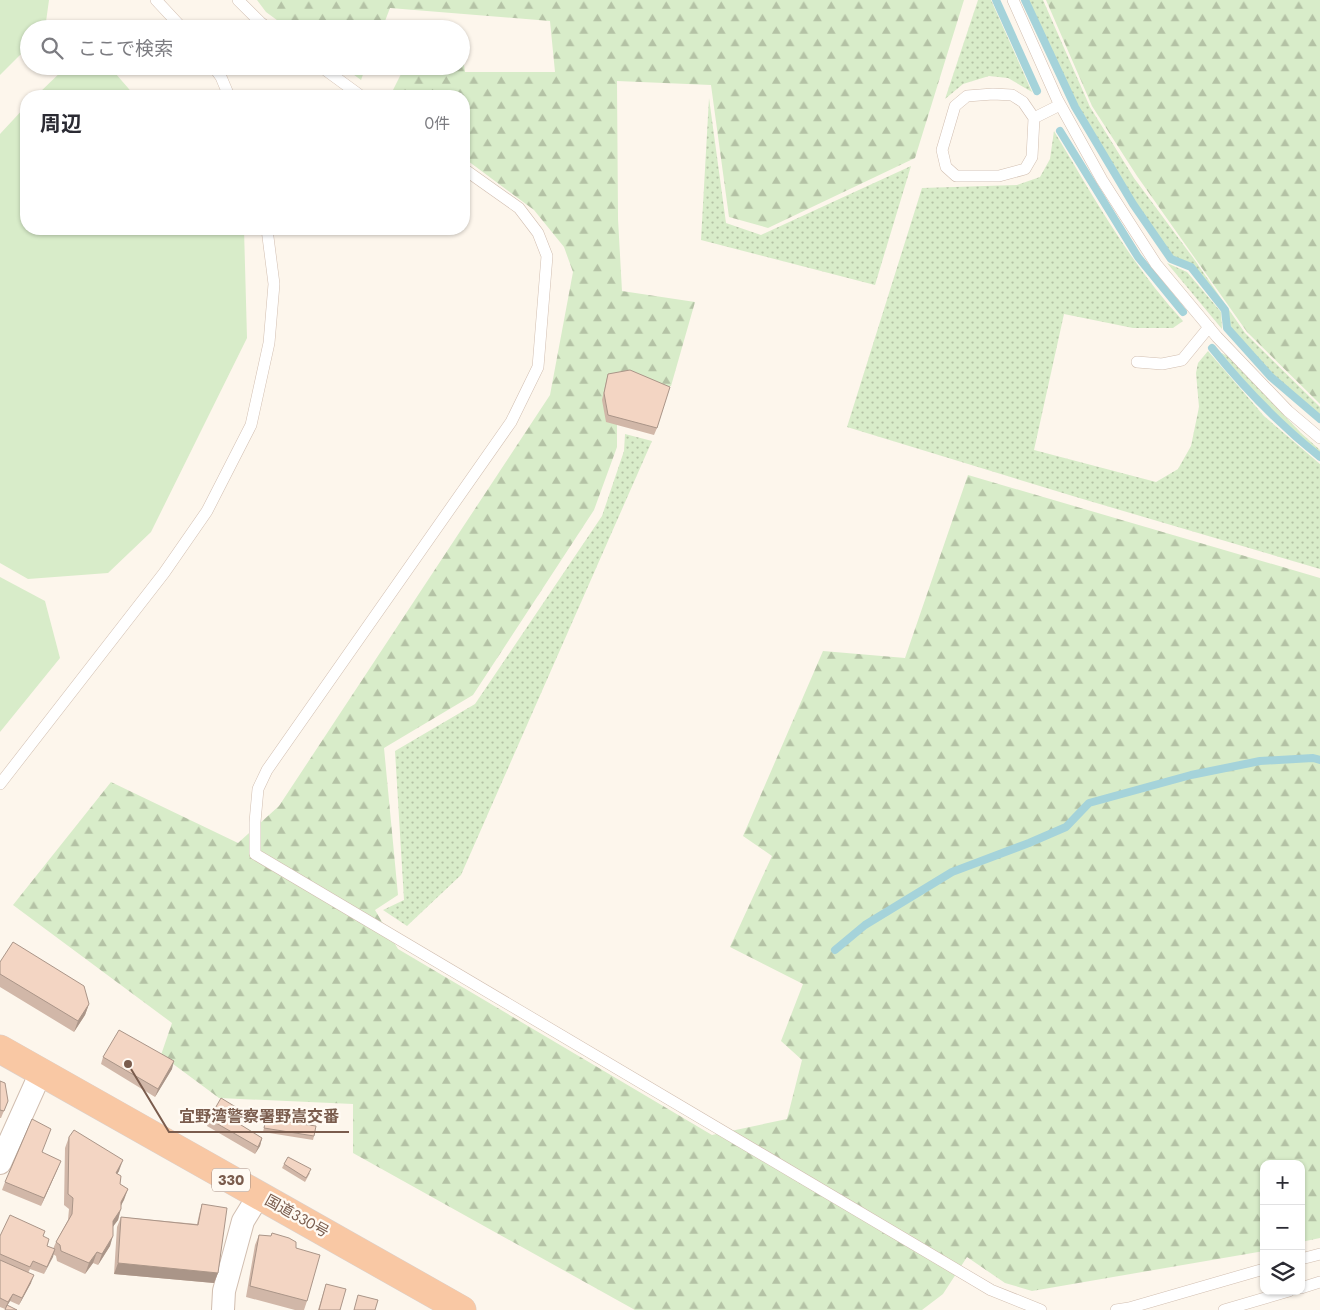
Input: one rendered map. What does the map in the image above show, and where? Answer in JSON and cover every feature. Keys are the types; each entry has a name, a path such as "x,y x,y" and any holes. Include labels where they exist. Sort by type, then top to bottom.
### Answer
{"highway":[{"name":"国道330号","path":"0,1049 462,1310"}],"street":[{"path":"0,1163 41,1072"},
{"path":"223,1310 224,1291 243,1221 259,1195"}],"lane":[{"path":"156,0 175,20"},
{"path":"238,0 258,20"},
{"path":"1012,0 1060,105 1102,180 1156,264 1209,328 1288,411 1320,438"},
{"path":"219,75 226,90"},
{"path":"332,75 353,90"},
{"path":"1012,95 1023,102 1034,118 1032,157 1025,169 999,176 956,176 946,166 942,150 955,106 967,96 1012,95"},
{"path":"1034,118 1060,105"},
{"path":"470,173 519,208 538,234 548,256 538,367 511,422 267,770 258,789 254,822 255,854 990,1290 1041,1310"},
{"path":"0,784 164,573 206,511 251,425 269,343 274,284 268,235"},
{"path":"1137,362 1162,364 1182,360 1209,328"},
{"path":"1305,1258 1320,1254"},
{"path":"1116,1310 1129,1308 1260,1270"},
{"path":"1305,1287 1320,1282"},
{"path":"1224,1310 1275,1295"}],"green space":[{"path":"0,0 49,0 46,20 20,20 20,55 0,75"},
{"path":"257,0 964,0 915,158 768,228 729,217 711,85 617,81 618,219 622,291 695,302 671,386 617,395 617,447 594,510 473,695 384,748 398,895 375,910 398,949 712,1135 787,1119 802,1060 781,1041 803,984 730,947 772,856 743,836 823,651 905,658 968,475 1320,578 1320,1238 1305,1241 1305,1160 1260,1160 1260,1252 1032,1291 1005,1283 967,1257 943,1294 922,1310 635,1310 353,1153 353,1104 219,1098 161,1055 172,1023 13,905 111,782 238,843 279,806 550,395 573,272 564,247 534,210 470,162 470,90 393,90 400,75 470,75 470,72 555,72 550,21 390,8 385,20 277,20 266,12"},
{"path":"978,0 991,0 1032,92 1008,78 989,76 963,84 945,99"},
{"path":"1028,0 1043,0 1090,107 1134,178 1194,259 1245,333 1320,407 1320,416 1272,375 1229,327 1227,310 1193,265 1173,256 1135,203 1076,104"},
{"path":"1046,0 1320,0 1320,404 1247,332 1137,176 1092,106"},
{"path":"58,75 117,75 130,90 42,90"},
{"path":"354,75 363,75 361,80"},
{"path":"709,98 726,223 761,235 911,166 875,285 701,240"},
{"path":"20,112 20,235 244,235 247,338 151,532 108,573 28,579 0,563 0,134"},
{"path":"1054,131 1098,205 1146,277 1183,321 1173,328 1133,328 1064,314 1034,450 1156,482 1178,469 1191,446 1199,407 1196,373 1198,363 1208,351 1264,416 1320,464 1320,569 847,427 922,188 1017,185 1040,177 1050,159"},
{"path":"1167,263 1187,272 1221,312 1222,329"},
{"path":"1221,353 1228,356 1301,433 1320,450 1320,455 1268,407"},
{"path":"625,434 652,441 461,875 407,926 383,910 404,900 395,751 475,704 602,516 624,451"},
{"path":"0,577 45,601 60,658 0,732"}],"building":[{"path":"630,370 670,387 657,428 608,415 604,393 608,374"},
{"path":"13,942 84,986 89,1004 78,1021 0,974 0,962"},
{"path":"119,1030 174,1061 158,1089 103,1057"},
{"path":"0,1081 5,1083 8,1101 4,1111 0,1110"},
{"path":"221,1098 239,1109 233,1120 262,1138 258,1147 209,1119"},
{"path":"32,1119 51,1129 42,1152 61,1161 44,1198 5,1182"},
{"path":"266,1119 316,1126 314,1136 264,1128"},
{"path":"74,1130 123,1160 116,1173 121,1176 120,1184 128,1189 121,1202 121,1209 113,1221 113,1236 102,1254 97,1252 89,1263 61,1251 60,1245 56,1242 72,1214 73,1198 68,1194 69,1137"},
{"path":"288,1157 311,1169 306,1178 284,1164"},
{"path":"202,1204 227,1208 218,1273 118,1263 121,1217 198,1225"},
{"path":"10,1215 45,1231 43,1236 49,1239 47,1246 55,1249 47,1267 33,1261 30,1267 0,1254 0,1236"},
{"path":"272,1233 296,1242 296,1248 320,1255 307,1301 250,1286 259,1235 271,1236"},
{"path":"0,1260 34,1275 22,1298 13,1294 8,1302 0,1298"},
{"path":"326,1284 346,1289 340,1310 319,1310"},
{"path":"358,1295 378,1300 375,1310 354,1310"},
{"path":"7,1305 17,1310 5,1310"}],"waterway":[{"path":"996,0 1037,91"},
{"path":"1025,0 1075,107 1133,204 1171,259 1191,267 1225,310 1227,328 1271,377 1320,419"},
{"path":"1060,131 1138,257 1183,312"},
{"path":"1212,348 1263,406 1320,457"},
{"path":"835,950 865,925 952,872 1066,827 1089,803 1191,775 1260,761 1313,758 1320,760"}],"place":[{"name":"宜野湾警察署野嵩交番","path":"128,1064"}]}
